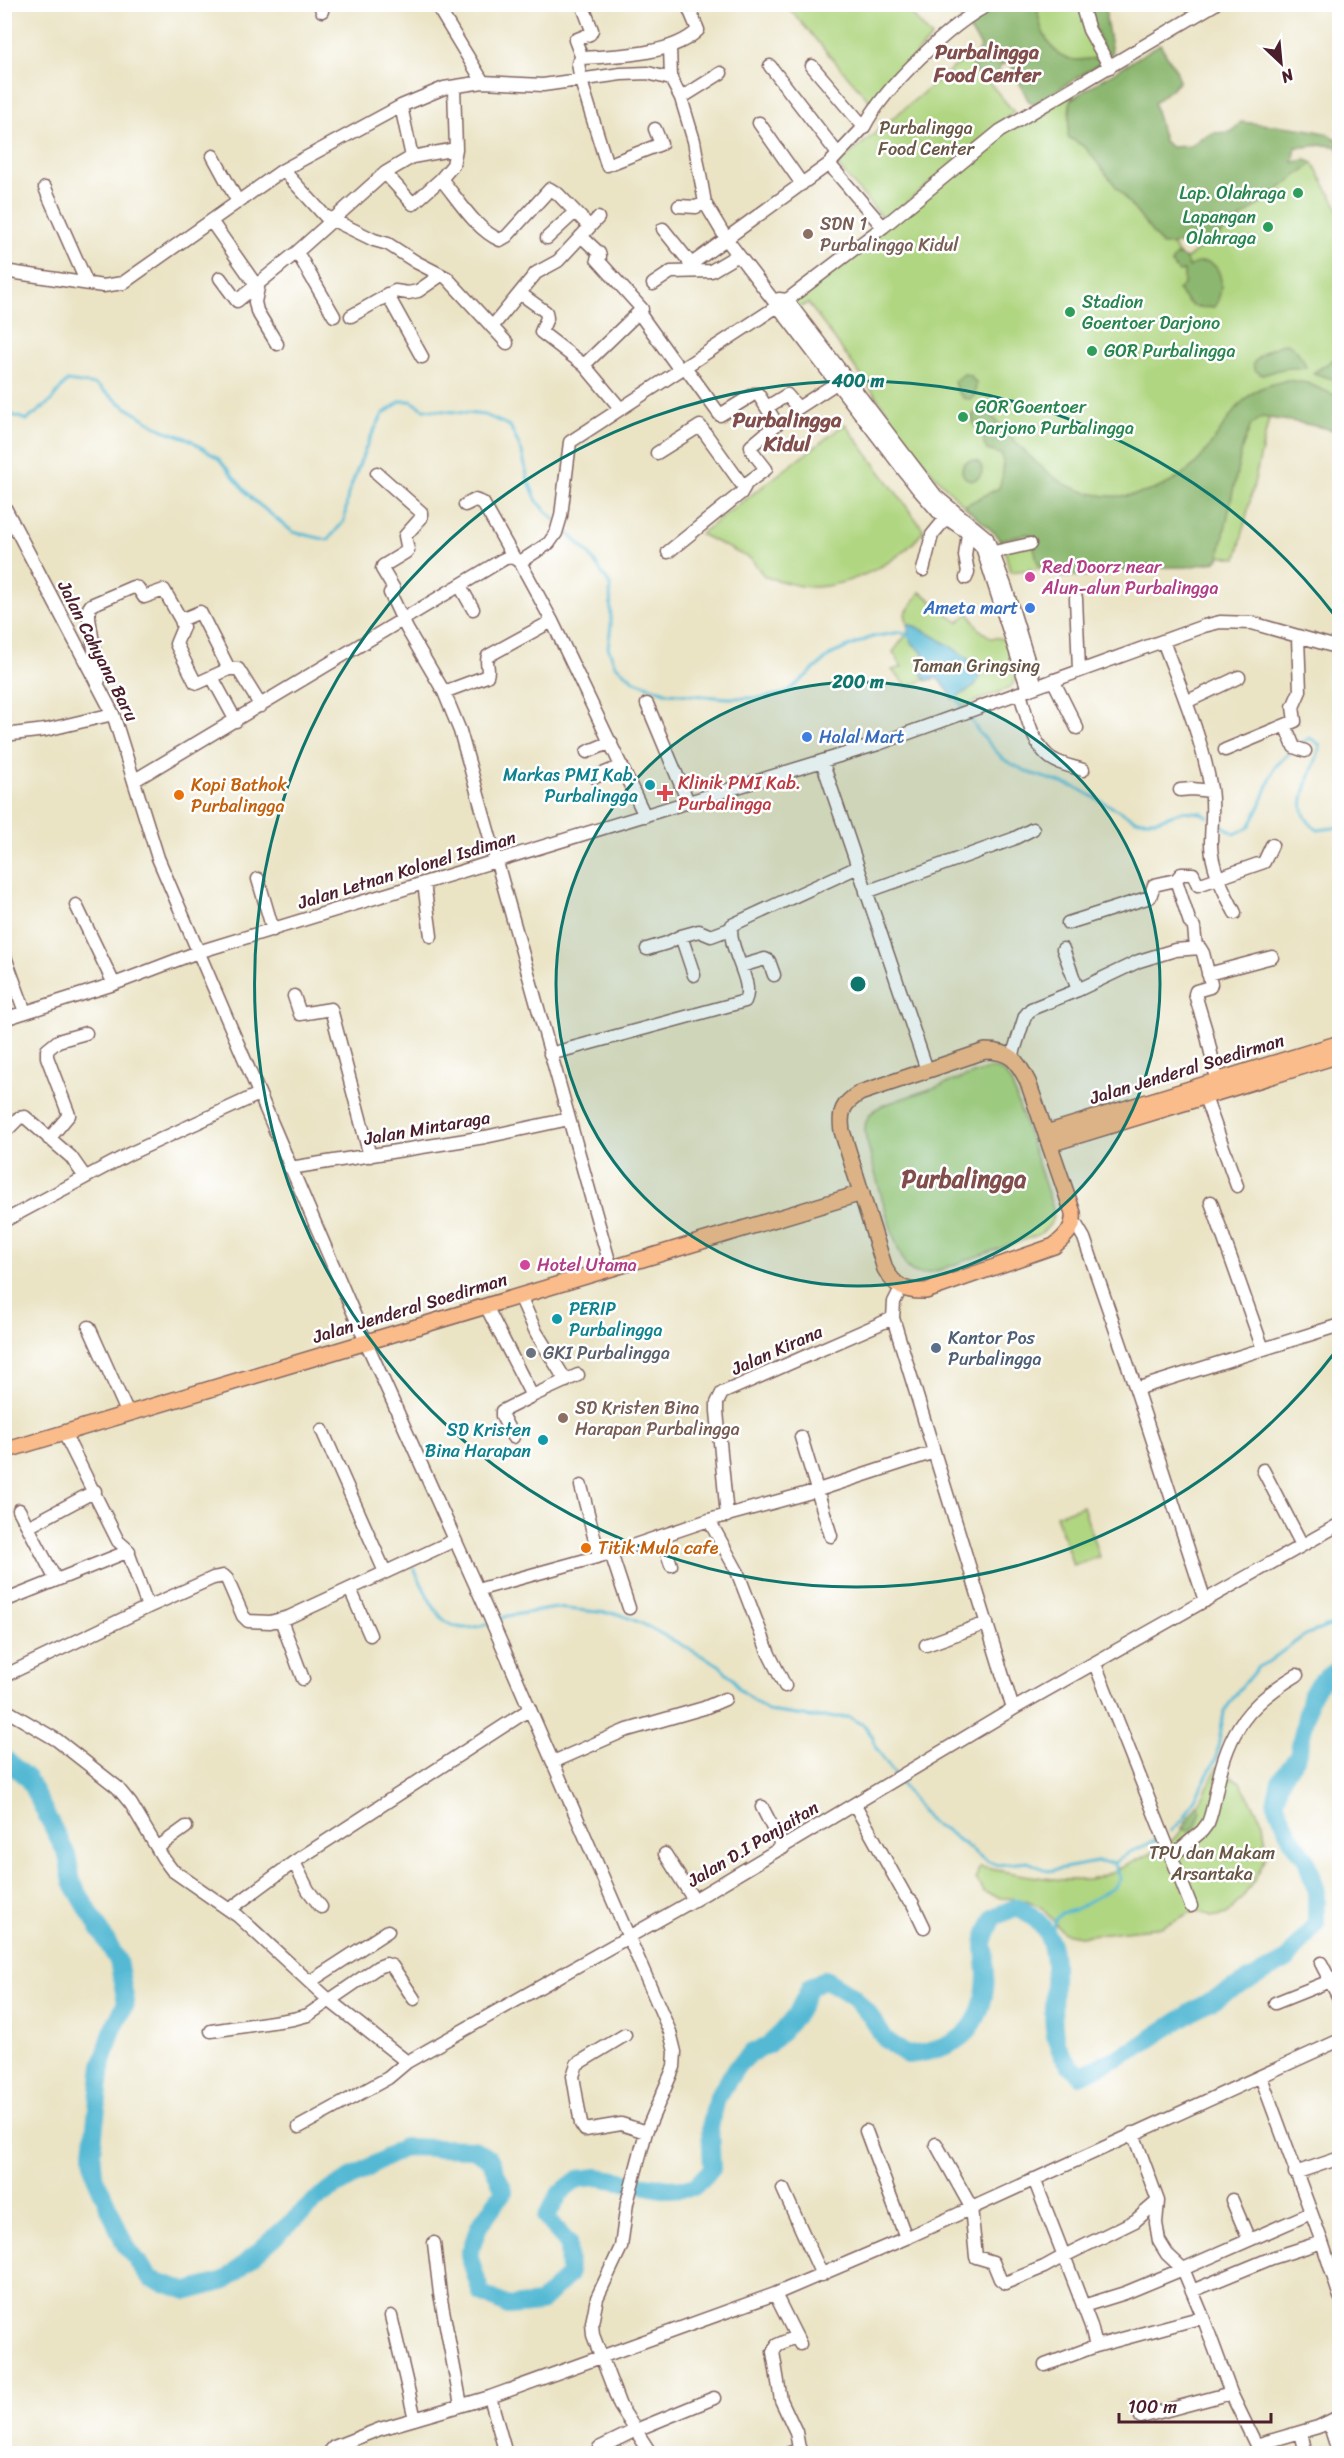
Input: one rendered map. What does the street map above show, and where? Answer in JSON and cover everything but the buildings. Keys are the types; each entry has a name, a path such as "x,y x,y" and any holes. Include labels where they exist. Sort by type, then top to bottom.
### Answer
{"main road":[{"name":"Jalan Jenderal Soedirman","path":"1048,1139 1217,1080 1340,1043"},
{"path":"985,1051 1000,1051 1012,1057 1020,1065 1074,1213 1074,1221 1065,1237 1054,1246 926,1291 913,1292 901,1288 891,1280 885,1269 842,1131 840,1117 842,1108 860,1093 927,1070 985,1051"},
{"name":"Jalan Jenderal Soedirman","path":"1048,1139 1205,1097 1340,1056"},
{"name":"Jalan Jenderal Soedirman","path":"4,1451 862,1193"}],"street":[{"path":"436,4 483,82"},
{"path":"582,4 592,30 590,34 575,40 580,61 581,80 607,165 661,144 655,129"},
{"path":"5,269 86,281 103,286 119,285 131,280 284,170 401,106 444,88 483,82 543,85 581,80 619,65 670,50 699,30 687,4"},
{"path":"692,268 829,164 864,127 881,101 945,34 972,13 990,4"},
{"path":"1081,4 1089,30 1110,67"},
{"path":"135,780 502,560 508,557 517,560 549,543 556,533 561,516 568,444 683,369 883,227 1000,131 1215,4"},
{"path":"670,50 671,79 681,98 699,158 705,203 738,255 779,301 936,496 987,538 994,552 1028,689 1038,743 1047,756 1059,763 1083,770"},
{"path":"580,61 619,65 671,79"},
{"path":"770,66 838,154"},
{"path":"812,66 864,127"},
{"path":"681,98 721,74"},
{"path":"385,173 413,204 453,165 456,149 454,87"},
{"path":"401,106 412,158"},
{"path":"759,123 802,184"},
{"path":"220,278 237,301 333,221 385,173 412,158 456,149"},
{"path":"213,156 238,202"},
{"path":"829,164 883,227"},
{"path":"284,170 321,214 374,240 388,244 456,286 507,343"},
{"path":"441,179 473,218 492,236 500,240 507,236 550,189 555,191 589,226 600,256 597,259 642,309 584,365"},
{"path":"45,189 86,281"},
{"path":"679,206 696,207 705,203"},
{"path":"547,238 575,212"},
{"path":"211,221 259,290 256,296 257,312 277,344"},
{"path":"492,327 536,273 558,261 589,226"},
{"path":"663,229 692,268"},
{"path":"297,252 334,316"},
{"path":"653,284 671,272 692,268 711,271 738,255"},
{"path":"351,316 387,294 395,291 408,293 418,291 441,275"},
{"path":"387,294 422,357"},
{"path":"521,294 546,312 547,318 541,332 584,365 620,408"},
{"path":"779,301 918,489 946,518 968,533 982,547 1002,590"},
{"path":"639,313 718,414 756,393 777,423 752,444 751,448 766,469 745,486 741,493 668,552"},
{"path":"766,406 787,395 798,408 837,382"},
{"path":"657,453 700,426 745,486"},
{"path":"377,473 420,509 422,515 405,536 408,550 382,567 394,589 390,593 403,621 444,692 460,731 611,1268"},
{"path":"465,506 475,500 483,503 517,560 552,621 645,816"},
{"name":"Jalan Cahyana Baru","path":"4,506 113,714 158,858 366,1342 530,1709 670,2032 675,2052 674,2067 646,2132 627,2203 621,2247 597,2298 593,2315 593,2335 620,2406 651,2454"},
{"path":"923,570 932,535 946,518"},
{"path":"966,579 968,572 965,548 968,533"},
{"path":"994,552 1030,544"},
{"path":"460,586 473,609"},
{"path":"101,692 88,618 89,608 91,605 133,587 138,588 144,597 164,590 181,620 183,627 176,644 192,678 198,683 229,669 239,670 261,706"},
{"path":"1076,598 1079,670"},
{"path":"181,620 200,612 229,669"},
{"path":"444,692 487,676 489,673 486,661 488,656 552,621"},
{"name":"Jalan Letnan Kolonel Isdiman","path":"4,1019 114,984 198,952 645,816 960,716 1079,670 1204,626 1237,621 1252,623 1298,638 1340,648"},
{"path":"1225,750 1295,721 1293,707 1300,691 1298,638"},
{"path":"1162,640 1186,702 1211,791 1213,858 1235,913"},
{"path":"212,677 236,721"},
{"path":"1186,702 1239,677"},
{"path":"1053,680 1077,729"},
{"path":"646,704 688,802"},
{"path":"4,735 46,730 113,714"},
{"path":"1286,725 1294,747 1305,751"},
{"path":"587,752 611,742"},
{"path":"822,761 927,1070"},
{"path":"595,777 622,766"},
{"path":"1180,790 1211,791"},
{"path":"867,892 1013,839 1033,829"},
{"path":"1068,923 1150,897 1154,885 1176,880 1181,874 1191,873 1198,885 1266,861 1267,852 1272,845"},
{"path":"646,949 699,931 711,936 730,929 734,922 858,867"},
{"path":"258,879 273,930"},
{"path":"1176,880 1190,922 1194,927 1196,948"},
{"path":"424,883 431,936"},
{"path":"76,906 114,984"},
{"path":"550,1054 742,1002 747,998 747,990 730,929"},
{"path":"681,936 694,975"},
{"path":"1012,1057 1025,1016 1029,1011 1139,961 1175,950 1196,948 1203,951 1210,987 1196,991 1195,994 1217,1080"},
{"path":"1063,949 1078,990"},
{"path":"4,954 25,1012"},
{"path":"1208,974 1272,957"},
{"path":"741,966 765,958 769,961 774,975"},
{"path":"294,996 300,1014 331,1009 370,1156"},
{"path":"49,1139 69,1115 47,1057 47,1050 58,1041 86,1033"},
{"path":"4,1221 129,1154 259,1094"},
{"path":"1205,1097 1237,1186"},
{"path":"4,1133 19,1118 24,1117 72,1157 85,1177"},
{"name":"Jalan Mintaraga","path":"291,1168 518,1131 569,1119"},
{"path":"1211,1202 1263,1349"},
{"path":"1074,1221 1084,1238 1205,1601"},
{"path":"901,1288 894,1302 893,1318 1013,1709"},
{"path":"513,1437 502,1416 502,1411 572,1378 536,1332 520,1296"},
{"path":"486,1306 532,1396"},
{"name":"Jalan Kirana","path":"727,1515 717,1411 717,1403 722,1393 893,1318"},
{"path":"1136,1389 1340,1325"},
{"path":"89,1327 128,1414"},
{"path":"322,1430 385,1572"},
{"path":"64,1433 124,1547 148,1607"},
{"path":"801,1437 815,1491 831,1536"},
{"path":"477,1590 662,1538 709,1520 815,1491 934,1452"},
{"path":"1263,1470 1302,1545"},
{"path":"581,1486 599,1556"},
{"path":"28,1527 95,1491"},
{"path":"19,1510 56,1580"},
{"path":"709,1520 737,1571 769,1654 785,1686"},
{"name":"Jalan D.I Panjaitan","path":"299,2127 388,2078 407,2062 783,1848 1013,1709 1340,1524"},
{"path":"662,1538 671,1565"},
{"path":"4,1676 213,1578 224,1575 243,1616 248,1621 262,1623 280,1620 455,1540"},
{"path":"4,1601 56,1580 124,1547"},
{"path":"611,1553 628,1608"},
{"path":"350,1589 370,1635"},
{"path":"280,1620 303,1679"},
{"path":"926,1645 987,1623"},
{"path":"1095,1664 1191,1906"},
{"path":"1170,1852 1202,1831 1208,1822 1233,1734 1250,1711 1297,1675"},
{"path":"553,1762 624,1731 704,1708 726,1699"},
{"path":"230,1910 294,1862 530,1709"},
{"path":"4,1710 57,1740 117,1787 131,1804 172,1870 230,1910 330,2001 407,2062"},
{"path":"855,1804 924,1927"},
{"path":"762,1807 783,1848"},
{"path":"157,1848 186,1827"},
{"path":"665,1854 694,1900"},
{"path":"294,1862 308,1890 321,1907"},
{"path":"311,1982 388,1931"},
{"path":"1321,1963 1335,1979 1340,2000"},
{"path":"211,2031 308,2015 378,1967 386,1964 392,1966 414,1999"},
{"path":"1275,2003 1335,1979"},
{"path":"625,2035 578,2064 574,2070 581,2124 585,2130 621,2124 646,2132"},
{"path":"328,2454 334,2447 346,2442 490,2397 822,2275 1340,2040"},
{"path":"1261,2077 1340,2297"},
{"path":"866,2132 906,2238"},
{"path":"1133,2133 1158,2201 1156,2223 1159,2241 1167,2254 1183,2269 1231,2393 1257,2449 1334,2420 1339,2454"},
{"path":"936,2144 971,2207 974,2254 978,2259 988,2259 993,2262 1001,2282 1021,2277 1136,2221 1158,2201"},
{"path":"1295,2173 1340,2158"},
{"path":"1034,2179 1096,2346"},
{"path":"783,2189 822,2275"},
{"path":"1232,2200 1249,2240"},
{"path":"1083,2306 1125,2293 1311,2213"},
{"path":"1192,2290 1272,2258 1322,2242"},
{"path":"434,2243 440,2294 460,2405"},
{"path":"775,2294 798,2341 777,2345 773,2352 781,2400 792,2422 796,2452"},
{"path":"391,2316 415,2419"},
{"path":"1045,2365 1096,2346 1203,2318"},
{"path":"1141,2417 1231,2393"},
{"path":"490,2397 506,2454"},
{"path":"599,2448 714,2398"},
{"path":"1301,2432 1306,2454"}],"green space":[{"path":"786,5 903,5 932,37 871,103"},
{"name":"Purbalingga Food Center","path":"952,5 1038,5 1043,31 1047,40 1059,54 1076,60 1093,58 1104,61 1034,105 1028,100 1010,62 1001,65 996,76 986,79 976,73 972,62 981,46"},
{"name":"Purbalingga Food Center","path":"954,5 1099,5 1108,52 1028,100 1010,62 995,55"},
{"path":"1087,5 1107,5 1106,19 1112,53 1109,56 1104,52"},
{"path":"1160,44 1177,72 1179,82 1154,103 1164,141 1171,147 1191,146 1201,138 1213,133 1231,132 1241,122 1319,132 1336,139 1339,138 1339,151 1338,147 1328,145 1296,147 1293,162 1306,160 1313,163 1210,242 1162,245 1085,147 1068,137 1071,99"},
{"name":"Purbalingga Food Center","path":"967,56 1014,112 885,221 837,165"},
{"name":"GOR Purbalingga","path":"1067,95 1074,97 1071,99 1069,112 1184,261 1313,163 1339,210 1339,424 1272,405 1237,558 1181,551 1010,572 1005,551 997,535 960,502 930,470 808,303 796,310 790,303 1003,132"},
{"path":"1176,255 1185,258 1189,267 1200,262 1208,262 1219,272 1221,289 1214,307 1193,306 1182,296 1178,290 1184,285 1184,271 1179,272 1171,263"},
{"path":"1286,343 1298,353 1306,367 1286,368 1262,375 1255,370 1253,364 1260,356"},
{"path":"1339,356 1339,381 1313,373"},
{"path":"964,374 970,375 976,383 975,395 971,399 963,398 956,389 954,381"},
{"path":"1287,380 1307,383 1339,397 1339,431 1262,417 1251,425 1242,448 1219,558 1214,562 1187,567 1144,567 1108,574 1063,577 1038,564 1031,535 999,540 997,535 964,506 999,488 1002,475 1001,454 987,450 984,444 984,431 974,425 972,416 978,410 986,409 1025,451 1059,480 1086,492 1121,496 1138,494 1171,482 1199,460 1233,413 1248,397 1261,388"},
{"path":"845,424 924,530 903,552 889,562 858,577 826,586 806,587 765,577 751,559 700,534"},
{"path":"972,460 979,463 982,470 979,477 972,480 965,477 962,470 965,463"},
{"name":"Taman Gringsing","path":"920,592 958,622 969,613 979,629 991,638 1000,638 1009,643 1019,675 1010,688 961,707 954,688 935,675 908,687 892,670 902,667 893,652 909,631 905,614"},
{"path":"991,1068 1004,1074 1012,1085 1053,1209 1052,1221 1038,1235 939,1270 915,1273 903,1260 878,1186 866,1138 867,1119 881,1106"},
{"path":"1083,1506 1099,1557 1073,1565 1056,1515"},
{"name":"TPU dan Makam Arsantaka","path":"1217,1767 1240,1782 1263,1822 1267,1855 1243,1897 1227,1914 1211,1917 1196,1910 1161,1927 1080,1936 1064,1933 1040,1906 1020,1899 1001,1898 984,1892 976,1879 979,1867 1061,1880 1088,1880 1121,1868 1149,1854 1178,1835 1195,1811"},
{"path":"1197,1805 1201,1811 1196,1827 1187,1831 1182,1828"}],"water":[{"path":"907,624 933,636 973,663 980,677 974,687 953,699 937,678 926,681 920,671 923,653 911,642"}],"waterway":[{"path":"4,412 27,420 50,402 67,381 96,385 127,408 163,430 189,439 219,459 252,499 293,532 328,540 344,521 348,494 368,442 383,414 401,401 411,401 424,409 485,415 510,426 522,452 528,480 537,501 555,520"},
{"path":"562,527 590,555 610,585 611,625 608,647 615,665 635,681 668,693 727,698 762,698 786,693 832,654 872,637 901,632 912,638"},
{"path":"955,695 964,710"},
{"path":"968,715 978,731 1003,759 1027,772 1077,788 1136,820 1157,820 1183,811 1201,813 1208,817"},
{"path":"1298,745 1310,738 1320,745 1305,790 1303,812 1308,821 1318,830 1340,827"},
{"path":"1214,820 1235,834 1249,827 1275,767 1293,749"},
{"path":"414,1569 434,1607 449,1624 460,1628 473,1628 490,1623"},
{"path":"496,1620 556,1608 619,1614 641,1623 719,1665 734,1680 738,1688 768,1711 811,1717 849,1717 864,1725 873,1737 876,1748 896,1776"},
{"path":"1171,1831 1184,1819 1216,1759 1224,1712 1237,1692 1258,1667 1305,1635 1340,1622"},
{"path":"4,1758 28,1779 67,1855 72,1882 118,1961 126,2002 112,2032 102,2065 92,2152 94,2174 125,2245 151,2279 188,2291 225,2281 322,2195 404,2147 473,2149 490,2159 504,2191 479,2226 469,2255 481,2293 508,2306 540,2303 569,2275 568,2243 546,2218 560,2193 578,2179 597,2177 669,2189 694,2187 712,2169 710,2127 717,2098 736,2068 751,2053 768,2045 782,2032 796,2015 810,1987 825,1979 854,1997 871,2017 885,2039 907,2055 941,2048 965,2034 974,2023 984,1995 986,1976 984,1944 987,1934 994,1917 1017,1907 1039,1922 1050,1942 1054,1964 1055,2035 1063,2057 1081,2075 1135,2049 1201,2006 1287,1960 1316,1923 1316,1892 1306,1859 1291,1838 1275,1802 1280,1781 1298,1755 1310,1698 1318,1684 1340,1668"},
{"path":"900,1782 931,1823 944,1829 986,1861 997,1865 1028,1862 1048,1871 1097,1862 1114,1863 1130,1852 1157,1840"},
{"path":"1052,1940 1055,1920 1061,1913 1074,1910 1113,1888 1121,1878 1114,1863"}],"place":[{"name":"Lap. Olahraga","path":"1298,193"},
{"name":"Lapangan Olahraga","path":"1268,227"},
{"name":"SDN 1 Purbalingga Kidul","path":"808,234"},
{"name":"Stadion Goentoer Darjono","path":"1070,312"},
{"name":"GOR Purbalingga","path":"1092,351"},
{"name":"GOR Goentoer Darjono Purbalingga","path":"963,417"},
{"name":"Red Doorz near Alun-alun Purbalingga","path":"1030,577"},
{"name":"Ameta mart","path":"1030,608"},
{"name":"Halal Mart","path":"807,737"},
{"name":"Markas PMI Kab. Purbalingga","path":"650,785"},
{"name":"Klinik PMI Kab. Purbalingga","path":"665,793"},
{"name":"Kopi Bathok Purbalingga","path":"179,795"},
{"name":"Hotel Utama","path":"525,1265"},
{"name":"PERIP Purbalingga","path":"557,1319"},
{"name":"Kantor Pos Purbalingga","path":"936,1348"},
{"name":"GKI Purbalingga","path":"531,1353"},
{"name":"SD Kristen Bina Harapan Purbalingga","path":"563,1418"},
{"name":"SD Kristen Bina Harapan","path":"543,1440"},
{"name":"Titik Mula cafe","path":"586,1548"}],"district":[{"name":"Purbalingga Food Center","path":"987,64"},
{"name":"Purbalingga Kidul","path":"787,432"},
{"name":"Purbalingga","path":"964,1179"}]}
